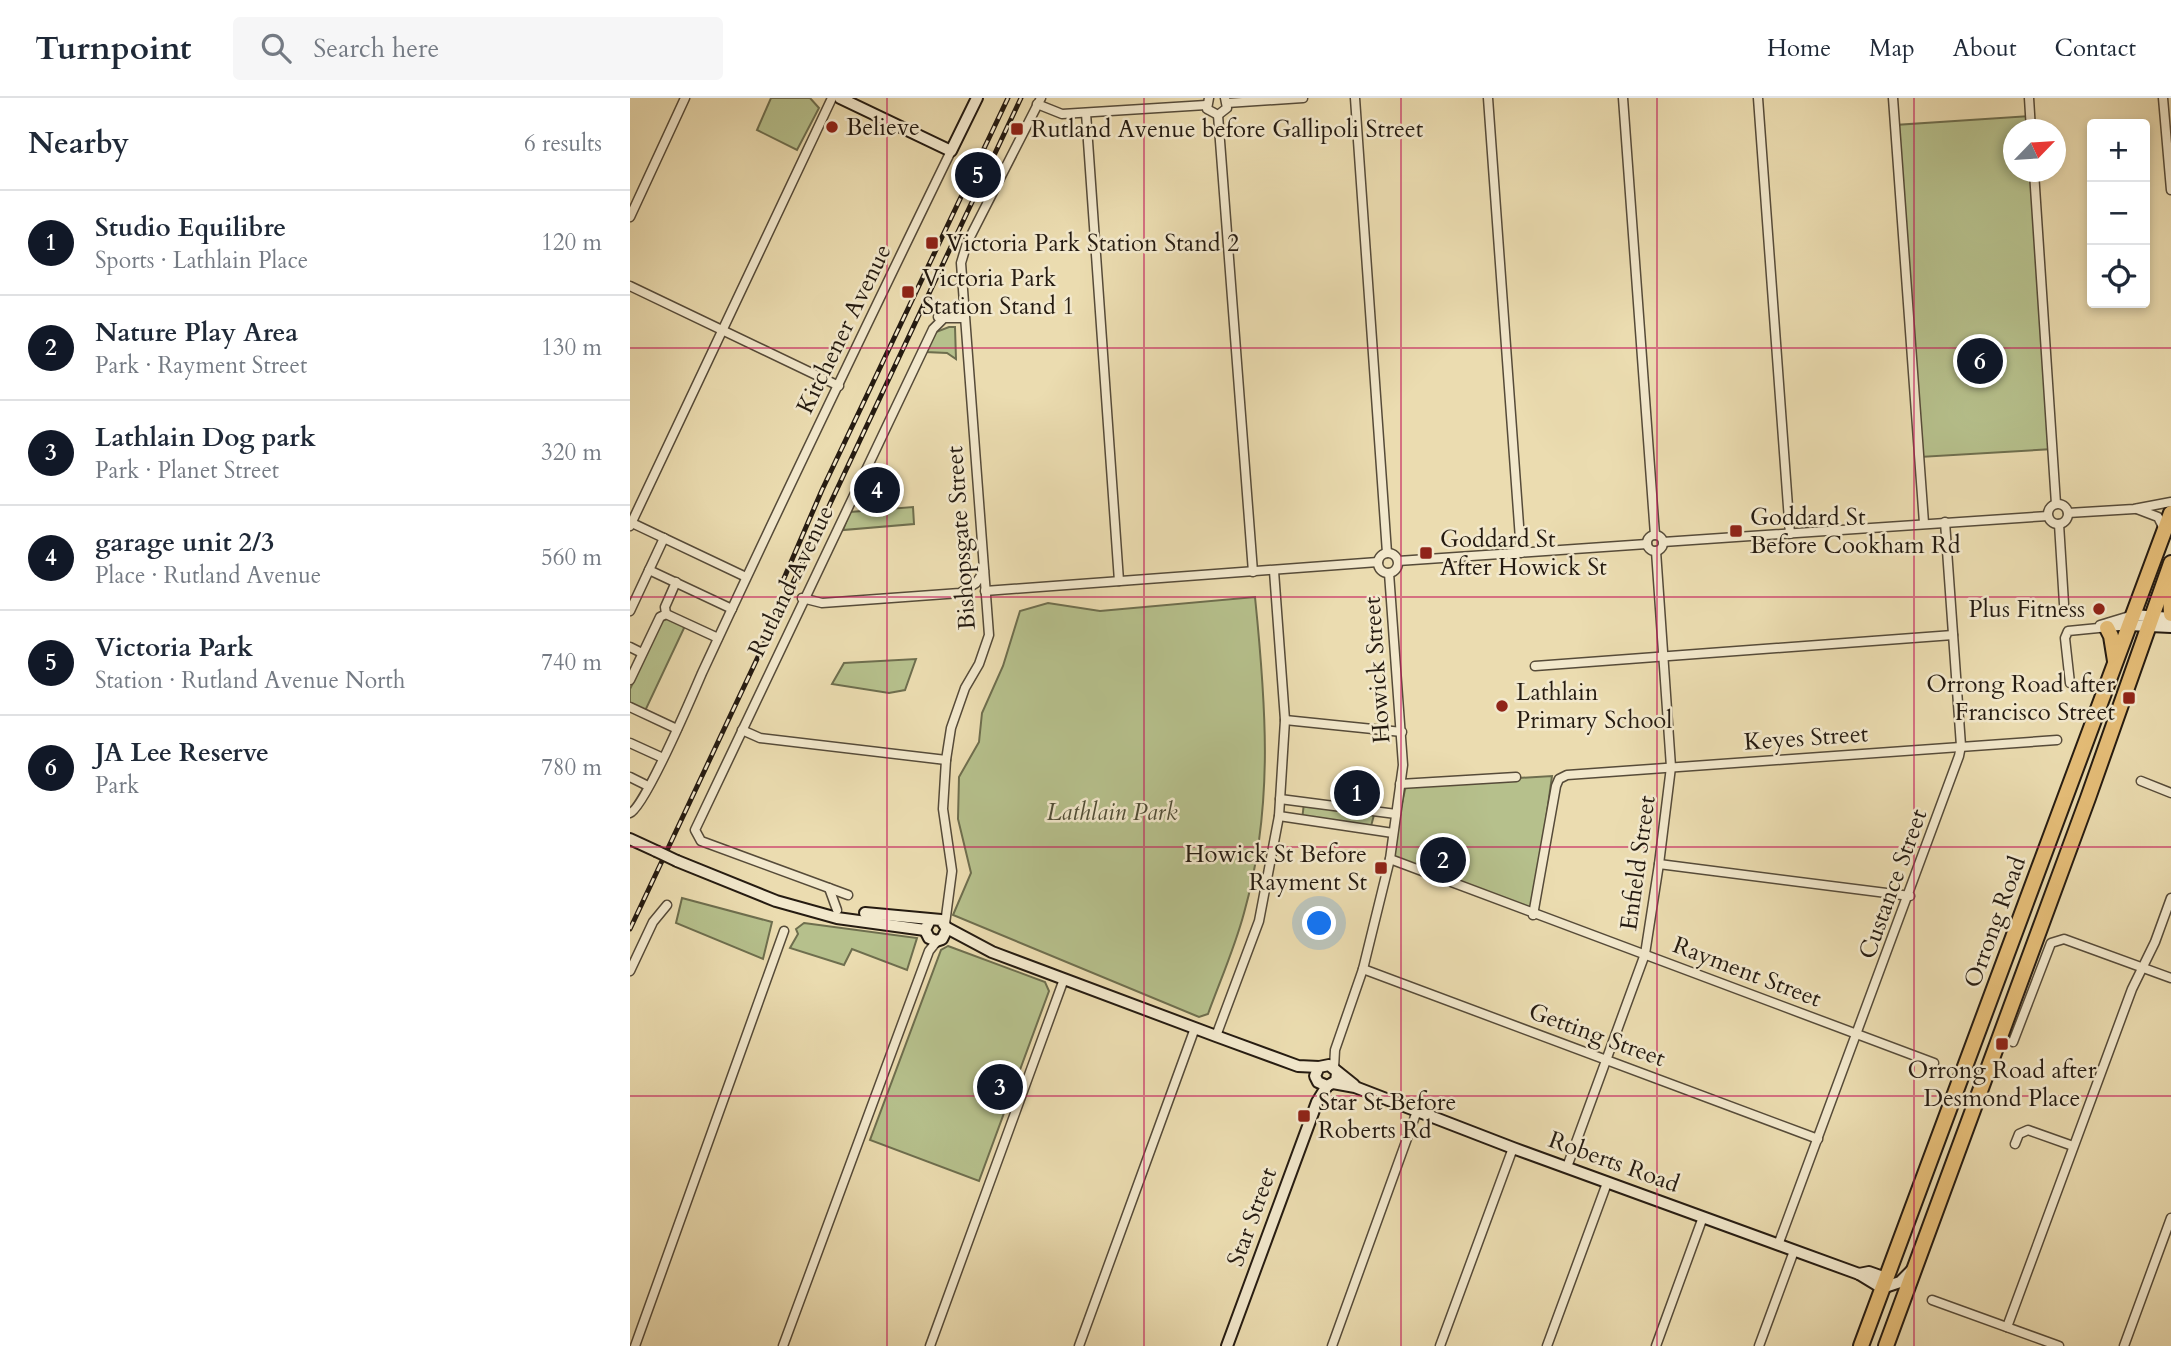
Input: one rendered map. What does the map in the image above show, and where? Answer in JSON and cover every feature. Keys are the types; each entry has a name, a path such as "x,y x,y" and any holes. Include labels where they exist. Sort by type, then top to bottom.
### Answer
{"highway":[{"name":"Orrong Road","path":"1861,1346 2171,513"},
{"name":"Orrong Road","path":"1885,1346 2088,798 2170,565"},
{"path":"2170,565 2171,616"},
{"path":"2102,627 2112,636 2115,663"}],"main road":[{"path":"840,98 951,151"},
{"name":"Kitchener Avenue","path":"951,151 977,98"},
{"path":"2131,620 2171,616"},
{"path":"2149,620 2171,627"},
{"name":"Roberts Road","path":"630,839 739,888 837,918 932,932 946,926 992,952 1326,1075 1607,1183 1884,1283"},
{"name":"Roberts Road","path":"817,911 837,910 932,932 986,955 992,952"},
{"path":"932,932 945,936 946,926"},
{"name":"Star Street","path":"1227,1346 1326,1075"},
{"path":"1884,1283 1900,1282 1913,1269"}],"street":[{"path":"630,217 685,98"},
{"path":"746,577 631,523 832,98"},
{"path":"1218,116 1225,111 1226,101 1303,98"},
{"path":"985,591 1378,562 1387,553 1354,98"},
{"path":"1488,98 1521,553"},
{"path":"1623,98 1655,535 1663,542 2048,516"},
{"path":"1758,98 1790,534"},
{"path":"1893,98 1924,523"},
{"path":"2029,98 2030,119"},
{"path":"2163,98 2171,190"},
{"path":"1039,101 1062,114 1207,101 1210,113 1218,116"},
{"name":"Bishopsgate Street","path":"946,926 945,905 951,871 943,809 946,760 951,728 965,688 979,664 989,635 961,263 967,243 1039,101"},
{"path":"1086,113 1119,581"},
{"path":"1218,116 1253,572"},
{"name":"Kitchener Avenue","path":"630,813 639,808 746,577 951,151"},
{"path":"2035,182 2056,504"},
{"path":"630,286 839,386"},
{"name":"Rutland Avenue","path":"925,344 929,327 936,318 963,306"},
{"name":"Rutland Avenue","path":"830,888 701,841 695,828 925,344 940,320 964,318"},
{"path":"2068,513 2134,509 2171,502"},
{"path":"2056,504 2063,506 2068,513 2066,520 2059,524 2052,523 2048,516 2051,507 2056,504"},
{"path":"2134,509 2158,517 2164,530"},
{"name":"Custance Street","path":"1779,1244 1910,896 1961,746 1945,522"},
{"path":"2059,524 2064,604"},
{"path":"1647,544 1650,536 1655,535"},
{"path":"630,611 664,538"},
{"path":"1398,561 1647,544 1656,551 1663,542"},
{"name":"Enfield Street","path":"1567,1167 1645,954 1659,864 1671,767 1656,551"},
{"path":"1387,553 1393,554 1398,561"},
{"path":"1378,562 1381,570 1389,573 1396,568 1398,561"},
{"path":"649,570 732,609"},
{"path":"1216,1036 1259,921 1279,816 1285,720 1273,571"},
{"path":"803,598 822,603 960,593 976,583 984,572"},
{"name":"Howick Street","path":"1326,1075 1363,969 1390,859 1400,784 1402,732 1389,573"},
{"path":"666,614 665,607 676,582"},
{"path":"666,614 718,638"},
{"path":"630,680 660,617 666,614"},
{"path":"2070,683 2066,635 2073,628 2102,627 2131,620"},
{"path":"1535,666 1953,635"},
{"path":"630,647 642,653"},
{"path":"630,707 677,729"},
{"path":"1285,720 1402,732"},
{"path":"742,730 760,738 946,760"},
{"name":"Keyes Street","path":"1533,915 1559,779 1567,775 2057,740"},
{"path":"630,743 663,758"},
{"path":"630,777 648,786"},
{"path":"1400,784 1516,777"},
{"path":"2141,782 2171,793"},
{"path":"1280,799 1396,814"},
{"path":"1302,820 1304,803"},
{"path":"1370,830 1375,811"},
{"path":"1279,816 1393,833"},
{"name":"Rayment Street","path":"1390,859 1533,915 1645,954 1934,1063"},
{"path":"1659,864 1910,896"},
{"path":"830,888 848,895"},
{"path":"830,888 837,910"},
{"path":"2007,1327 2132,989 2144,967 2171,898"},
{"path":"630,971 653,922 667,905"},
{"name":"Bishopsgate Street","path":"783,1346 929,951 932,932 945,905"},
{"path":"635,1346 784,932"},
{"path":"2013,1042 2050,943 2056,940 2064,939 2171,978"},
{"name":"Getting Street","path":"1363,969 1818,1139"},
{"path":"930,1346 1064,979"},
{"path":"1079,1346 1195,1028"},
{"path":"1332,1346 1417,1111"},
{"path":"2015,1144 2019,1134 2028,1130 2073,1146"},
{"path":"1440,1346 1513,1148"},
{"path":"1547,1346 1607,1183"},
{"path":"1656,1346 1703,1217"},
{"path":"2124,1346 2171,1218"},
{"path":"1759,1346 1794,1251"},
{"path":"1932,1300 2059,1346"}],"green space":[{"path":"771,98 810,98 819,108 797,150 757,130"},
{"path":"2030,116 2030,119 2003,119 2003,182 2035,182 2053,449 1920,457 1895,125"},
{"path":"955,327 956,359 947,353 926,352 936,332"},
{"path":"913,507 914,524 843,530 850,512"},
{"name":"Lathlain Park","path":"1255,597 1265,756 1260,834 1254,873 1240,926 1208,1014 1199,1017 953,915 971,873 958,819 959,777 979,742 982,713 1003,666 1020,611 1048,603 1100,611"},
{"path":"669,618 685,626 645,711 630,704 630,689 662,621"},
{"path":"916,659 905,690 889,693 832,684 844,663"},
{"path":"1552,776 1533,915 1390,859 1406,785"},
{"path":"1304,803 1375,811 1370,830 1302,820"},
{"path":"682,898 772,922 763,959 676,923"},
{"path":"804,923 917,938 907,970 852,949 844,965 790,948 798,934 796,929"},
{"path":"948,946 1045,982 1049,991 979,1181 870,1140 941,950"}],"railway":[{"path":"782,583 822,490 1008,98"},
{"path":"630,929 1021,98"}],"place":[{"name":"Believe","path":"832,127"},
{"name":"Rutland Avenue before Gallipoli Street","path":"1017,129"},
{"name":"Victoria Park","path":"978,175"},
{"name":"Victoria Park Station Stand 2","path":"932,243"},
{"name":"Victoria Park Station Stand 1","path":"908,292"},
{"name":"JA Lee Reserve","path":"1980,361"},
{"name":"garage unit 2/3","path":"877,490"},
{"name":"Goddard St Before Cookham Rd","path":"1736,531"},
{"name":"Goddard St After Howick St","path":"1426,553"},
{"name":"Plus Fitness","path":"2099,609"},
{"name":"Orrong Road after Francisco Street","path":"2129,698"},
{"name":"Lathlain Primary School","path":"1502,706"},
{"name":"Studio Equilibre","path":"1357,793"},
{"name":"Nature Play Area","path":"1443,860"},
{"name":"Howick St Before Rayment St","path":"1381,868"},
{"name":"Orrong Road after Desmond Place","path":"2002,1044"},
{"name":"Lathlain Dog park","path":"1000,1087"},
{"name":"Star St Before Roberts Rd","path":"1304,1116"}]}
